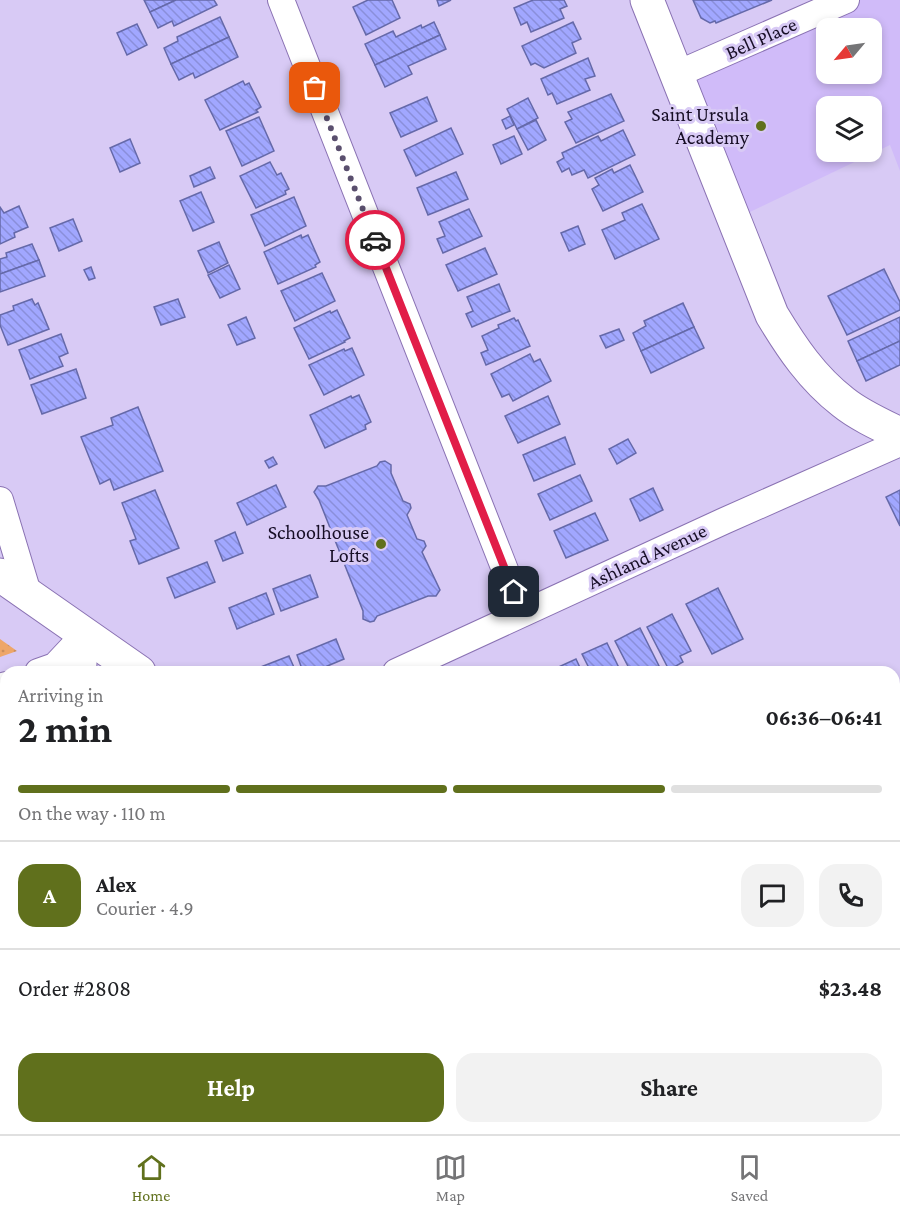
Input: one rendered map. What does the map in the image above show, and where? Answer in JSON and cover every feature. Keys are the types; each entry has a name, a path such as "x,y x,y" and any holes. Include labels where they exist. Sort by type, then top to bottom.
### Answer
{"street":[{"path":"281,0 522,614"},
{"path":"646,0 772,315 794,351 813,375 844,403 900,435"},
{"name":"Bell Place","path":"675,75 846,0"},
{"name":"Ashland Avenue","path":"409,666 900,443"},
{"path":"0,500 28,593"},
{"path":"0,575 130,666"},
{"path":"55,666 85,634"},
{"path":"83,666 85,634"}],"shaded area":[{"name":"Saint Ursula Academy","path":"846,0 900,0 900,171 890,145 882,149 882,96 816,96 816,162 854,162 733,220 675,75"},
{"path":"0,639 17,651 0,657"}],"building":[{"path":"144,0 176,0 150,12"},
{"path":"176,0 214,0 217,5 174,26 172,21 158,28 150,12"},
{"path":"368,0 392,0 400,18 366,35 353,7"},
{"path":"437,0 451,0 439,6"},
{"path":"533,0 564,0 567,6 560,9 564,18 531,32 527,22 521,25 514,8"},
{"path":"693,0 772,0 716,23 715,21 710,23 701,18"},
{"path":"220,17 229,37 171,64 164,48 178,41 177,37"},
{"path":"434,22 440,35 375,65 365,44 393,31 396,37 421,25 422,28"},
{"path":"573,22 581,39 572,43 576,53 544,68 535,63 531,65 522,46"},
{"path":"137,24 147,45 127,55 117,33"},
{"path":"440,35 446,49 408,66 412,74 385,87 375,65"},
{"path":"229,37 238,57 195,78 193,73 179,80 171,64"},
{"path":"588,58 595,76 585,79 590,90 557,104 552,93 548,95 541,79"},
{"path":"243,81 245,85 249,83 261,107 256,110 258,112 220,130 205,100"},
{"path":"611,94 624,121 576,143 565,122 572,119 568,112"},
{"path":"427,97 437,121 401,137 390,113"},
{"path":"528,98 538,118 517,129 507,109"},
{"path":"510,116 514,125 506,129 502,120"},
{"path":"259,117 274,151 242,166 226,131"},
{"path":"536,120 546,140 528,150 517,129"},
{"path":"451,128 463,154 416,176 404,150"},
{"path":"623,130 635,155 588,178 584,170 572,175 569,168 562,172 557,162 564,158 562,153 598,136 601,141"},
{"path":"514,136 522,154 501,164 493,145"},
{"path":"130,139 140,163 120,172 110,148"},
{"path":"270,162 277,175 281,173 289,189 285,191 286,194 256,208 240,176"},
{"path":"630,165 643,192 603,211 592,189 599,185 595,178 612,169 614,173"},
{"path":"210,167 215,178 194,187 190,176"},
{"path":"456,172 468,199 428,215 417,188"},
{"path":"201,192 214,222 193,231 180,201"},
{"path":"294,197 306,226 265,246 251,215"},
{"path":"642,204 659,239 615,259 602,230 625,220 622,213"},
{"path":"19,206 28,227 14,233 15,237 0,244 0,207 4,213"},
{"path":"469,209 482,236 443,253 437,239 445,236 439,222"},
{"path":"73,219 82,241 59,251 50,228"},
{"path":"578,226 585,244 569,251 561,233"},
{"path":"301,235 302,238 308,235 320,262 315,265 316,267 278,284 264,252"},
{"path":"219,242 228,263 208,273 198,251"},
{"path":"32,244 39,260 0,274 0,259 7,257 6,253"},
{"path":"485,248 497,274 458,291 446,265"},
{"path":"39,260 45,276 0,292 0,274"},
{"path":"229,265 240,289 220,298 208,275"},
{"path":"91,267 95,278 89,280 84,270"},
{"path":"884,269 900,302 900,310 847,335 828,296"},
{"path":"322,273 335,301 295,321 281,291"},
{"path":"499,284 510,311 472,327 466,314 473,311 467,297"},
{"path":"32,299 35,305 38,303 49,329 8,345 0,325 0,315 14,310 13,306"},
{"path":"178,299 185,317 161,325 154,307"},
{"path":"683,303 694,327 641,351 633,333 646,326 644,321"},
{"path":"337,310 350,338 309,359 294,328"},
{"path":"246,317 255,338 237,345 228,325"},
{"path":"900,317 900,341 857,361 848,341"},
{"path":"514,318 518,320 530,346 486,365 481,353 488,350 482,336"},
{"path":"694,327 704,348 651,373 641,351"},
{"path":"619,329 624,340 606,348 600,336"},
{"path":"61,334 68,353 59,357 63,366 30,379 19,350"},
{"path":"900,341 900,365 866,381 857,361"},
{"path":"352,348 364,375 324,395 309,365 344,349 345,351"},
{"path":"530,354 534,362 540,359 551,381 513,401 509,394 502,397 491,374"},
{"path":"76,369 86,398 42,414 31,385"},
{"path":"359,395 371,422 365,425 366,429 325,448 310,415 351,396 352,398"},
{"path":"548,396 560,424 518,443 505,416"},
{"path":"138,407 163,471 114,490 110,479 100,484 81,437 113,425 111,418"},
{"path":"565,437 575,464 534,481 523,455"},
{"path":"628,439 636,453 617,464 609,449"},
{"path":"273,457 277,464 269,468 265,461"},
{"name":"Schoolhouse Lofts","path":"385,461 391,465 391,473 403,501 410,504 411,508 407,515 417,539 424,541 426,546 422,552 440,590 436,596 428,596 377,616 374,621 370,622 363,619 363,611 314,492 318,486 326,486"},
{"path":"580,475 592,501 550,520 538,494"},
{"path":"276,485 286,507 247,525 237,503"},
{"path":"653,488 663,510 640,521 630,499"},
{"path":"155,490 179,548 139,564 130,541 136,539 122,503"},
{"path":"900,490 900,526 886,497"},
{"path":"595,513 608,540 566,558 554,531"},
{"path":"235,532 243,553 223,561 215,541"},
{"path":"207,562 215,582 175,598 167,578"},
{"path":"310,575 318,597 281,611 273,589"},
{"path":"718,588 743,639 712,654 686,604"},
{"path":"266,593 274,614 237,629 229,608"},
{"path":"672,614 691,651 680,656 683,662 676,666 667,666 647,627"},
{"path":"640,628 659,666 628,666 615,641"},
{"path":"336,639 344,659 327,666 301,666 297,655"},
{"path":"607,643 618,666 588,666 582,654"},
{"path":"289,656 293,666 263,666"},
{"path":"576,659 579,666 561,666"}],"way so far":[{"path":"315,88 375,240"}],"place":[{"name":"Saint Ursula Academy","path":"761,126"},
{"name":"Schoolhouse Lofts","path":"381,544"}],"route":[{"path":"375,240 514,592"}]}
